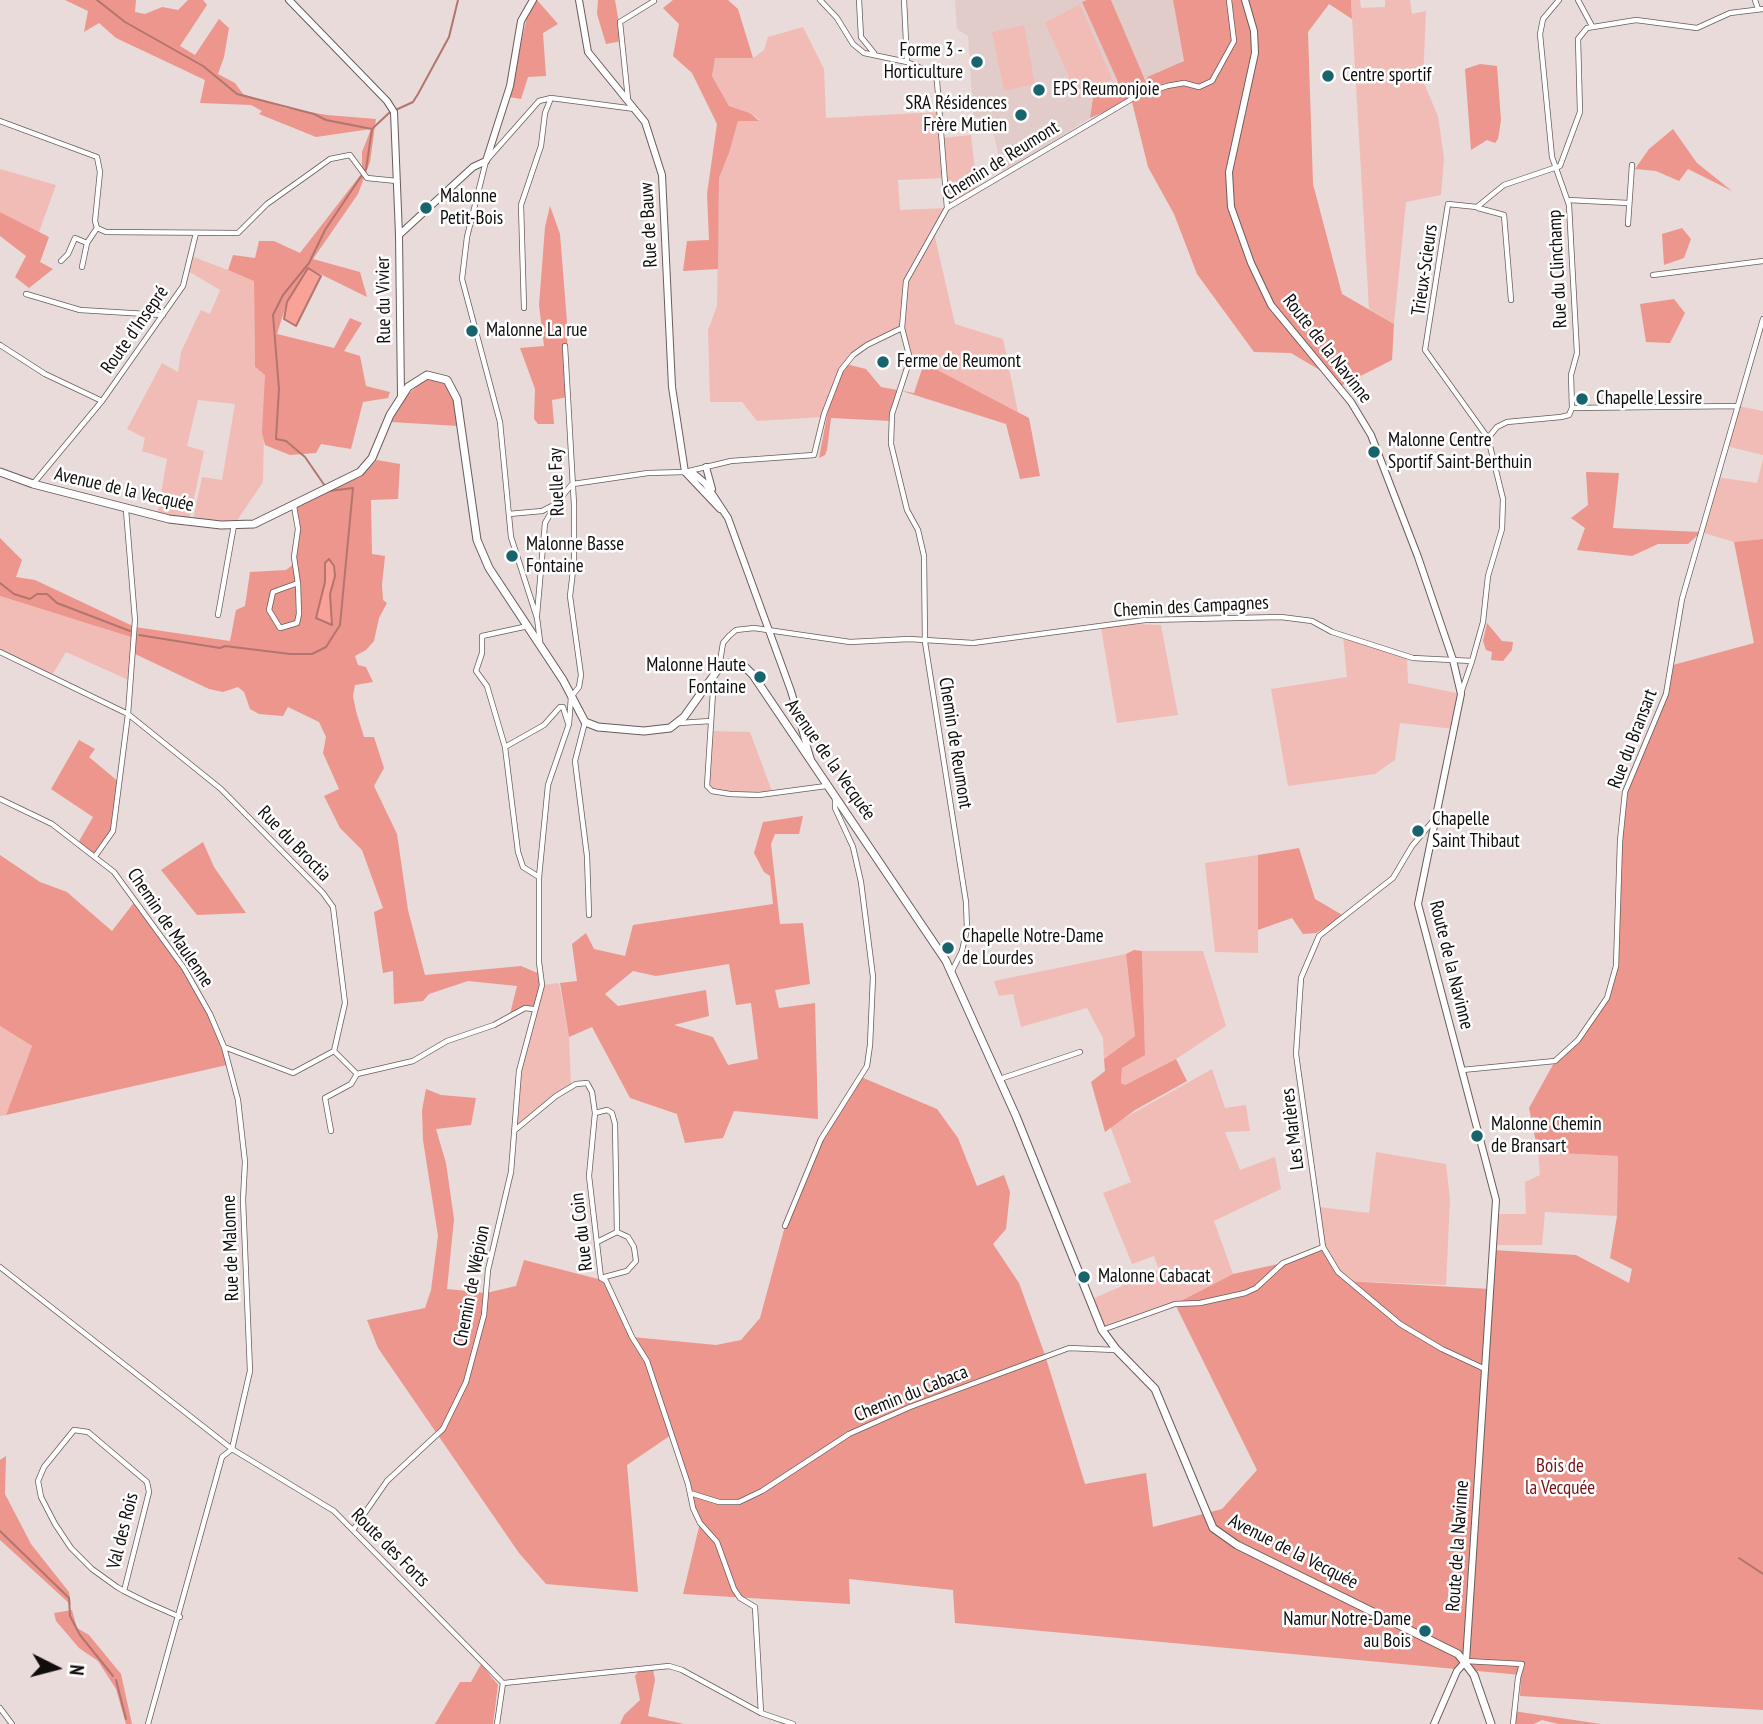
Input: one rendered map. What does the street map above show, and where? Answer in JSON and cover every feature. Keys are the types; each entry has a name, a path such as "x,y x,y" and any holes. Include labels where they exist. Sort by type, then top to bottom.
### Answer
{"main road":[{"name":"Avenue de la Vecquée","path":"0,472 126,510 193,523 234,526 254,524 360,472 372,458 401,396 417,379 427,375 442,377 453,386 477,540 489,568 528,625 585,722"},
{"name":"Avenue de la Vecquée","path":"717,672 727,663 744,666 934,939 999,1080 1102,1330 1116,1349 1155,1389 1207,1516 1223,1537 1437,1642 1466,1661"},
{"path":"585,722 598,727 644,731 668,729 679,723 717,672"},
{"path":"1466,1661 1491,1724"}],"street":[{"path":"289,0 393,111 399,235"},
{"path":"533,0 521,21 510,86 486,161 467,237 462,279 500,422 512,543 537,618 541,648"},
{"name":"Rue de Bauw","path":"579,0 588,52 645,122 662,176 673,387 685,472"},
{"path":"820,0 837,18 853,44 864,53 906,61 925,68 937,80 947,208"},
{"path":"859,0 860,37 877,56"},
{"path":"904,0 906,61"},
{"name":"Chemin de Reumont","path":"951,972 962,951 967,929 966,902 925,642 924,556 918,530 907,510 891,444 892,414 910,359 902,328 909,271 947,208 1135,97 1167,86 1184,83 1199,87 1212,81 1234,41 1230,0"},
{"name":"Route de la Navinne","path":"1245,0 1254,31 1255,53 1229,172 1231,207 1251,263 1271,305 1351,402 1371,435 1453,660 1461,694 1433,821 1418,908 1496,1200 1466,1661"},
{"name":"Rue du Clinchamp","path":"1559,0 1543,19 1540,34 1549,102 1551,153 1568,200 1577,353 1571,375 1572,408"},
{"path":"1578,0 1592,26"},
{"path":"1478,207 1504,185 1560,166 1580,112 1580,33 1592,26 1636,20 1697,28 1730,13 1761,9 1755,0"},
{"path":"628,99 620,22 654,1"},
{"path":"486,161 539,101 551,98 636,109"},
{"path":"524,308 521,205 541,146 545,113 551,98"},
{"path":"0,121 97,158 100,173 94,211 97,228 87,243 82,267"},
{"path":"97,228 106,232 238,233 267,204 330,159 350,155 367,178 397,181"},
{"name":"Rue du Vivier","path":"401,396 399,235 473,167 486,161"},
{"path":"1628,224 1632,165"},
{"path":"1568,200 1628,203"},
{"name":"Trieux-Scieurs","path":"1478,207 1448,204 1432,326 1425,345 1488,438"},
{"path":"1478,207 1504,215 1511,300"},
{"name":"Route d'Insepré","path":"33,484 102,401 183,286 196,233"},
{"path":"61,261 68,254 75,239 87,243"},
{"path":"1653,275 1763,261"},
{"path":"26,294 80,310 163,315"},
{"name":"Rue du Bransart","path":"1462,1070 1555,1060 1578,1040 1607,998 1616,966 1620,841 1625,792 1666,694 1682,599 1763,319"},
{"path":"537,618 545,523 556,503 573,484 685,472 731,461 814,454 824,414 841,370 853,355 867,345 902,328"},
{"path":"0,345 45,374 102,401"},
{"name":"Ruelle Fay","path":"565,346 573,484 574,562 570,592 581,675 579,687 571,697"},
{"path":"1461,694 1483,622 1488,576 1503,518 1499,476 1488,438 1507,422 1561,417 1569,415 1572,408 1738,406"},
{"path":"706,467 714,494 728,518 769,629 811,752 811,760"},
{"path":"685,472 693,473 714,494"},
{"path":"685,472 728,518"},
{"path":"509,514 542,511 556,503"},
{"path":"294,506 298,529 295,557 298,583 297,623 280,628 269,610 273,592 298,583"},
{"path":"96,855 113,831 128,714 135,620 126,510"},
{"path":"218,615 234,526"},
{"name":"Chemin des Campagnes","path":"829,785 759,795 712,791 707,786 710,721 717,672 723,643 736,630 769,629 823,641 909,639 973,643 1145,621 1282,617 1312,621 1332,632 1413,658 1472,661"},
{"path":"528,625 482,636 482,653 476,671 487,686 505,747 518,852 523,867 539,877"},
{"name":"Rue du Broctia","path":"0,652 128,714 220,789 333,907 345,1003 334,1051"},
{"path":"356,1074 413,1061 447,1041 494,1025 525,1009 533,1009 542,985 539,962 539,877 548,782 569,724 571,697"},
{"path":"505,747 544,724 560,707 563,707 569,724"},
{"path":"679,723 710,721"},
{"path":"585,722 575,761 587,856 589,915"},
{"path":"785,1226 821,1139 867,1066 870,1045 873,977 861,882 853,847 835,808 835,795"},
{"name":"Chemin de Maulenne","path":"0,799 52,824 96,855 114,872 184,968 210,1014 224,1047"},
{"name":"Les Marlères","path":"1323,1247 1296,1054 1301,978 1320,936 1393,878 1412,846 1433,821"},
{"name":"Chemin de Wépion","path":"353,1530 387,1481 443,1429 466,1382 484,1315 488,1269 511,1172 519,1071 533,1009"},
{"path":"224,1047 287,1073 299,1071 334,1051 356,1074"},
{"name":"Rue de Malonne","path":"148,1724 180,1617 222,1457 232,1449 250,1371 243,1200 245,1162 238,1100 224,1047"},
{"path":"999,1080 1080,1052"},
{"path":"331,1131 325,1098 351,1084 356,1074"},
{"name":"Rue du Coin","path":"515,1130 542,1105 582,1082 587,1083 592,1092 595,1113 589,1175 599,1241 601,1278 606,1281 632,1337 647,1361 700,1523 717,1542 734,1589 740,1598 755,1607 761,1713"},
{"path":"595,1113 607,1110 612,1113 615,1124 617,1232"},
{"path":"599,1241 617,1232"},
{"path":"601,1278 627,1271 636,1261 634,1247 628,1237 617,1232"},
{"path":"1102,1330 1175,1304 1200,1303 1245,1293 1256,1288 1283,1263 1323,1247 1345,1281 1379,1304 1400,1324 1442,1349 1485,1369"},
{"name":"Route des Forts","path":"0,1267 232,1449 319,1500 353,1530 503,1683"},
{"name":"Chemin du Cabaca","path":"689,1492 719,1502 739,1502 762,1492 849,1434 910,1407 1069,1348 1116,1349"},
{"name":"Val des Rois","path":"124,1591 149,1492 147,1482 88,1432 74,1430 44,1467 38,1481 41,1497 71,1548 92,1569 124,1591 180,1617"},
{"path":"1434,1724 1457,1671 1466,1661 1522,1664 1513,1724"},
{"path":"497,1724 503,1683 669,1666 682,1670 761,1713 793,1724"},
{"path":"0,1708 12,1724"}],"shaded area":[{"name":"EPS Reumonjoie","path":"955,0 1087,0 1083,3 1118,82 1093,98 1090,118 1003,174 991,122 974,125 968,36 957,29"},
{"name":"EPS Reumonjoie","path":"1111,0 1173,0 1184,61 1147,77 1149,91"},
{"path":"1351,0 1360,0 1361,8 1385,7 1385,0 1410,0 1412,14 1426,11 1423,81 1438,116 1444,158 1441,195 1406,202 1394,324 1369,309"},
{"path":"1080,4 1112,79 1079,99 1045,23"},
{"path":"1024,25 1035,84 1004,91 992,32"},
{"path":"803,27 824,69 826,118 939,112 942,138 971,135 977,190 947,208 934,233 955,324 1003,339 1018,412 910,357 902,328 853,355 841,370 824,417 757,421 742,402 710,402 708,330 717,306 719,178 738,120 760,120 750,113 729,106 712,76 714,58 753,58 764,50 768,37","holes":["945,178 947,208 900,210 898,180"]},
{"path":"0,169 56,185 39,232 0,212"},
{"path":"191,256 254,280 255,367 265,375 263,482 234,525 193,520 202,477 222,480 235,404 198,400 187,446 204,451 189,522 157,516 167,459 142,451 145,438 127,429 162,363 178,372 181,352 201,310 210,314 220,290 188,271"},
{"path":"308,268 321,276 296,326 284,319 287,302"},
{"path":"1738,406 1763,411 1763,455 1726,446"},
{"path":"1763,459 1763,539 1734,542 1701,532 1717,477 1757,483"},
{"path":"329,559 334,566 335,576 330,594 332,625 316,618 325,582 325,563"},
{"path":"0,596 134,638 131,681 66,652 51,677 0,652"},
{"path":"1133,624 1161,625 1178,715 1117,723 1101,628"},
{"path":"1343,636 1407,656 1408,683 1461,694 1454,729 1400,723 1395,760 1375,774 1288,786 1271,689 1347,677"},
{"path":"711,731 750,732 773,794 712,791 707,786"},
{"path":"1258,855 1258,953 1215,952 1205,863"},
{"path":"1142,951 1203,951 1226,1026 1176,1059 1125,1085 1121,1083 1122,1068 1145,1054"},
{"path":"1126,954 1135,1036 1104,1059 1103,1038 1087,1008 1021,1027 1013,994 999,996 994,981"},
{"path":"559,983 569,1037 571,1087 515,1130 519,1071 533,1009 542,985"},
{"path":"0,1026 32,1046 6,1115 0,1116"},
{"path":"1212,1069 1225,1108 1246,1105 1250,1131 1225,1132 1240,1170 1275,1157 1281,1189 1214,1221 1233,1274 1175,1304 1102,1330 1090,1300 1159,1270 1154,1256 1132,1264 1103,1193 1131,1182 1110,1126"},
{"path":"1376,1152 1446,1164 1450,1199 1446,1285 1345,1281 1323,1247 1319,1207 1369,1213"},
{"path":"1538,1152 1618,1156 1617,1216 1545,1212 1542,1245 1493,1245 1495,1214 1526,1214 1525,1182 1540,1175"}],"green space":[{"path":"65,0 136,0 135,12 145,14 162,7 178,10 188,0 203,0 207,5 180,46 195,55 219,19 229,28 218,74 235,83 243,94 285,108 376,119 370,162 358,194 313,259 360,272 367,297 308,268 287,302 277,334 334,348 350,318 362,323 344,351 360,356 366,386 390,392 388,398 363,402 351,449 321,444 316,453 290,455 265,445 262,432 265,375 255,367 254,281 228,270 233,255 255,258 259,241 274,241 300,253 362,173 362,152 371,129 316,137 259,114 262,111 251,105 200,103 205,80 116,38 99,23 84,32 88,11"},
{"path":"537,0 558,24 543,33 546,76 528,77 521,99 509,97 527,17"},
{"path":"598,0 615,0 622,41 606,44 597,14"},
{"path":"673,0 728,0 738,9 753,58 715,58 712,76 729,106 750,113 759,121 738,121 719,178 718,269 683,271 687,241 709,240 707,194 717,124 692,73 673,56 679,24 663,8"},
{"path":"1111,0 1148,87 1147,77 1184,61 1173,0 1351,0 1352,19 1329,4 1308,32 1313,184 1342,294 1394,324 1392,360 1339,387 1323,372 1291,353 1254,352 1197,274 1174,214 1148,167 1132,102 1150,93 1090,118 1093,98 1118,82 1082,2"},
{"path":"1480,64 1497,66 1501,120 1495,143 1487,140 1471,150 1465,69"},
{"path":"1673,129 1697,163 1732,191 1688,169 1679,181 1656,171 1635,169 1649,149"},
{"path":"550,206 560,234 567,322 568,397 552,400 554,424 538,424 534,419 535,389 520,348 544,346 539,305 545,227"},
{"path":"0,212 49,237 40,262 53,269 29,288 15,277 26,256 0,236"},
{"path":"1682,228 1691,239 1684,258 1664,265 1662,234"},
{"path":"1674,299 1685,313 1670,343 1646,342 1640,304"},
{"path":"924,363 1029,418 1040,476 1020,479 1006,424 902,391 891,421 831,418 827,450 825,455 819,458 831,395 846,364 866,369 881,387 914,393"},
{"path":"426,378 442,379 451,388 458,426 391,422 404,398"},
{"path":"377,460 400,464 398,499 371,500 372,554 385,556 382,585 383,600 387,603 379,618 374,641 366,650 355,656 358,665 366,667 373,682 355,685 353,696 356,711 364,737 374,737 384,768 374,786 397,834 408,910 425,975 521,966 540,974 542,985 533,1009 525,1009 509,1018 517,986 468,981 429,994 423,1001 394,1004 393,971 383,973 374,912 383,908 362,850 340,828 324,796 339,789 323,753 326,737 319,722 288,707 283,716 259,714 250,709 244,692 238,687 223,692 209,689 133,653 134,638 0,596 0,538 22,560 16,577 35,580 135,627 230,641 236,610 245,606 250,572 286,570 295,563 298,529 294,506 360,477"},
{"path":"1586,472 1619,473 1613,528 1701,532 1688,544 1658,544 1632,556 1577,550 1585,528 1571,518 1588,505"},
{"name":"Bois de la Vecquée","path":"1763,539 1763,1710 1520,1696 1521,1675 955,1623 953,1590 849,1579 850,1604 683,1594 700,1523 671,1435 627,1465 638,1592 546,1584 519,1553 378,1348 367,1320 425,1308 431,1290 438,1236 423,1140 422,1110 426,1089 441,1095 476,1098 471,1125 436,1129 446,1163 454,1219 447,1289 486,1293 516,1286 524,1260 606,1281 632,1337 716,1345 741,1340 760,1318 785,1226 821,1139 861,1077 937,1109 958,1138 977,1186 1004,1175 1010,1192 1006,1229 993,1244 1019,1283 1045,1355 1085,1484 1146,1473 1153,1527 1222,1509 1257,1470 1175,1304 1233,1274 1283,1263 1323,1247 1345,1281 1490,1289 1493,1250 1576,1255 1629,1283 1632,1269 1610,1258 1617,1216 1618,1156 1538,1152 1529,1108 1555,1061 1567,1051 1607,998 1616,966 1625,792 1661,708 1673,665 1754,643 1734,542"},
{"path":"1487,623 1502,641 1513,642 1512,650 1503,661 1491,660 1492,652 1486,650 1483,641"},
{"path":"79,740 95,749 89,757 120,783 113,831 96,855 78,843 93,817 51,789"},
{"path":"803,816 799,834 775,834 771,844 780,924 803,923 810,984 775,990 779,1008 815,1003 818,1119 734,1111 723,1138 685,1143 677,1114 630,1098 592,1027 569,1037 560,983 577,981 572,944 586,933 594,949 625,956 633,925 773,904 770,876 764,872 754,853 763,822","holes":["729,964 736,1005 751,1003 758,1059 728,1065 713,1037 674,1025 709,1016 706,990 618,1006 605,994 633,971 656,976"]},
{"path":"203,842 214,867 246,913 197,915 161,870"},
{"path":"1299,848 1315,899 1344,916 1316,933 1303,934 1292,918 1258,930 1258,855"},
{"path":"0,855 40,882 67,892 112,931 136,900 184,968 211,1019 227,1065 6,1115 32,1046 0,1026"},
{"path":"1134,950 1142,951 1145,1055 1122,1068 1121,1083 1125,1085 1176,1059 1187,1081 1135,1110 1105,1132 1091,1082 1105,1071 1104,1059 1135,1036 1126,954"},
{"path":"6,1456 5,1494 31,1544 69,1592 71,1605 0,1540 0,1460"},
{"path":"72,1610 77,1628 89,1635 121,1674 132,1724 126,1724 116,1689 98,1661 79,1648 56,1621 54,1613"},
{"path":"481,1664 498,1685 493,1724 435,1724 460,1682 471,1682"},
{"path":"653,1670 655,1680 648,1716 684,1724 620,1724 624,1715 640,1700 635,1676 638,1672"},
{"path":"1513,1711 1601,1724 1558,1724 1542,1720 1534,1724 1513,1724"}],"waterway":[{"path":"97,0 125,22 203,66 237,94 314,114 326,120 372,129"},
{"path":"373,128 389,113 413,102 449,37 458,0"},
{"path":"325,486 305,457 286,441 276,439 279,389 273,315 283,295 309,263 325,230 366,169 372,129"},
{"path":"139,635 220,648 225,646 290,654 312,654 326,647 340,625 353,488 329,491"},
{"path":"0,583 14,594 30,599 37,594 47,594 57,603 130,631"},
{"path":"0,1531 69,1598 70,1616 80,1635 113,1676"},
{"path":"1739,1558 1763,1574"},
{"path":"116,1680 126,1719"}],"place":[{"name":"Forme 3 - Horticulture","path":"977,62"},
{"name":"Centre sportif","path":"1328,76"},
{"name":"EPS Reumonjoie","path":"1039,90"},
{"name":"SRA Résidences Frère Mutien","path":"1021,115"},
{"name":"Malonne Petit-Bois","path":"426,208"},
{"name":"Malonne La rue","path":"472,331"},
{"name":"Ferme de Reumont","path":"883,362"},
{"name":"Chapelle Lessire","path":"1582,399"},
{"name":"Malonne Centre Sportif Saint-Berthuin","path":"1374,452"},
{"name":"Malonne Basse Fontaine","path":"512,556"},
{"name":"Malonne Haute Fontaine","path":"760,677"},
{"name":"Chapelle Saint Thibaut","path":"1418,831"},
{"name":"Chapelle Notre-Dame de Lourdes","path":"948,948"},
{"name":"Malonne Chemin de Bransart","path":"1477,1136"},
{"name":"Malonne Cabacat","path":"1084,1277"},
{"name":"Namur Notre-Dame au Bois","path":"1425,1631"}]}
